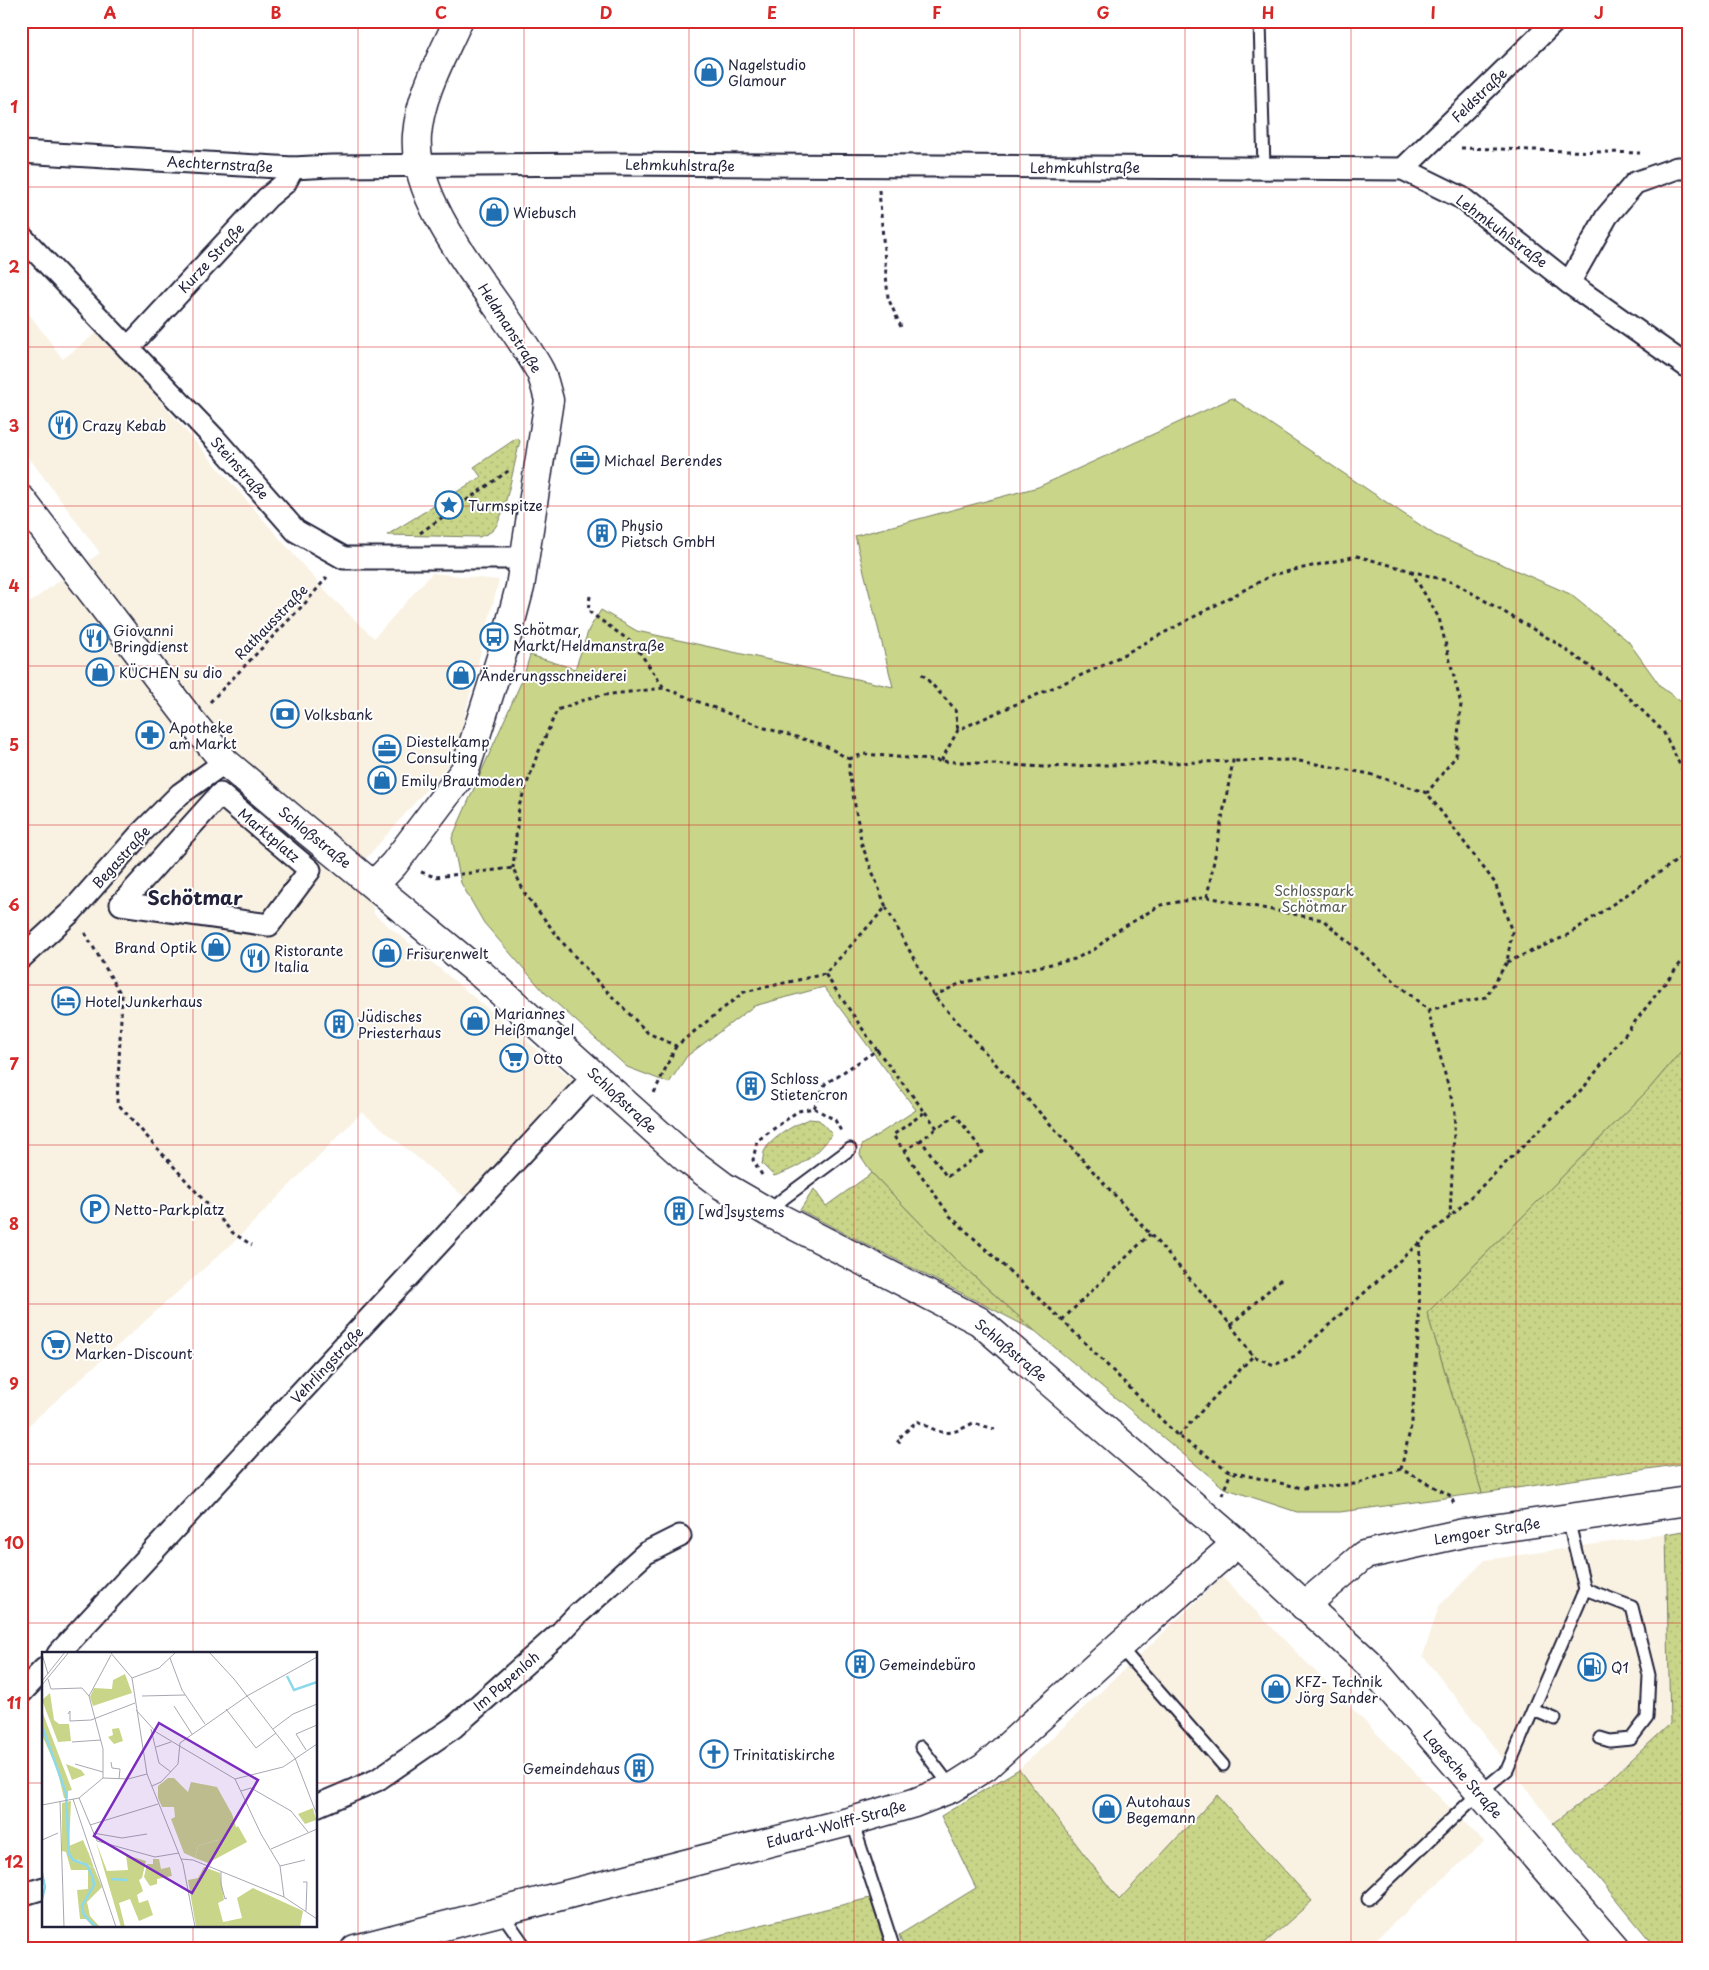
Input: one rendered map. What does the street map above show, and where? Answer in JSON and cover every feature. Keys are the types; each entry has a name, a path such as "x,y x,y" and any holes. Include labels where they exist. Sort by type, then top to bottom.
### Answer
{"street":[{"name":"Heldmanstraße","path":"374,885 394,864 465,770 503,651 520,586 549,400 541,372 454,242 431,199 420,166 417,136 422,105 458,21"},
{"name":"Feldstraße","path":"1403,169 1555,21"},
{"name":"Aechternstraße","path":"21,152 293,168 420,166"},
{"name":"Lehmkuhlstraße","path":"420,166 654,164 878,167 1403,169 1462,198 1569,282 1688,367"},
{"name":"Kurze Straße","path":"128,348 267,198 284,183 293,168"},
{"path":"1569,282 1607,216 1636,183 1682,168"},
{"name":"Steinstraße","path":"21,236 214,439 296,531 344,558 524,558"},
{"name":"Schloßstraße","path":"21,499 191,721 226,762 481,974 687,1159 723,1186 776,1205 979,1321 1236,1543 1304,1606"},
{"name":"Begastraße","path":"21,958 72,911 141,834 180,794 226,762"},
{"name":"Marktplatz","path":"220,794 310,870 269,925 121,904 220,794"},
{"name":"Vehrlingstraße","path":"60,1652 595,1075"},
{"name":"Lemgoer Straße","path":"1304,1606 1364,1555 1464,1533 1688,1500"},
{"name":"Im Papenloh","path":"318,1805 377,1780 454,1727 646,1553 680,1536"},
{"name":"Eduard-Wolff-Straße","path":"355,1949 852,1821 914,1803 952,1788 985,1767 1236,1543"},
{"name":"Lagesche Straße","path":"1304,1606 1368,1663 1615,1949"},
{"path":"21,1693 42,1671"},
{"path":"21,1895 42,1889"}],"lane":[{"path":"1260,21 1264,169"},
{"path":"776,1205 850,1149"},
{"path":"1368,1899 1479,1793 1507,1770 1584,1589 1568,1519"},
{"path":"1584,1589 1632,1608 1649,1675 1647,1718 1631,1739 1610,1741 1600,1738"},
{"path":"1119,1646 1223,1764"},
{"path":"1533,1710 1554,1719"},
{"path":"921,1747 952,1788"},
{"path":"852,1821 894,1949"},
{"path":"501,1912 527,1949"}],"path":[{"path":"1425,147 1648,154 1682,168"},
{"path":"878,167 888,298 901,326"},
{"path":"390,558 426,527 542,447"},
{"path":"958,730 1104,665 1272,575 1357,556 1455,582 1553,640 1615,684 1663,731 1688,781"},
{"name":"Rathausstraße","path":"191,721 308,600 344,558"},
{"path":"1411,570 1439,618 1461,704 1456,756 1427,793"},
{"path":"590,596 588,610 634,644 664,688"},
{"path":"922,674 955,709 958,730 942,761"},
{"path":"676,1046 648,1033 597,981 563,943 526,894 513,868 519,806 536,758 558,710 596,696 664,688 765,728 824,745 849,759 864,754 1044,767 1294,760 1370,774 1427,793 1495,883 1512,932 1507,962 1486,997 1428,1010"},
{"path":"849,759 849,772 862,845 886,907 934,996 1150,1234 1230,1325 1253,1356 1274,1365 1295,1356 1450,1217 1584,1086 1683,960 1688,946"},
{"path":"1207,897 1233,761"},
{"path":"1507,962 1566,936 1688,853"},
{"path":"435,877 513,868"},
{"path":"934,996 961,983 1075,959 1095,949 1115,932 1161,904 1207,897 1323,920 1428,1010 1455,1112 1450,1217"},
{"path":"643,1119 676,1046 744,992 824,974 886,907"},
{"path":"72,911 122,996 117,1103 233,1232 252,1245"},
{"path":"824,974 877,1050 937,1128"},
{"path":"814,1108 826,1084 877,1050"},
{"path":"776,1205 763,1176 753,1160 757,1141 798,1111 814,1108 835,1120 850,1149"},
{"path":"925,1112 893,1135 950,1216 1062,1320 1178,1436 1231,1472 1302,1488 1356,1484 1401,1469 1451,1496 1464,1533"},
{"path":"904,1151 956,1115 982,1152 947,1177 921,1140"},
{"path":"1062,1320 1150,1234"},
{"path":"1401,1469 1412,1422 1419,1324 1420,1242"},
{"path":"1230,1325 1280,1279"},
{"path":"1178,1436 1253,1356"},
{"path":"900,1443 897,1440 918,1422 937,1432 955,1432 973,1422 995,1429"}],"shaded area":[{"name":"Schötmar","path":"21,303 63,359 99,331 329,595 374,638 432,573 499,580 454,758 363,862 374,914 575,1081 466,1198 362,1112 237,1239 21,1432 21,609 100,553 21,447"},
{"path":"1666,1534 1671,1724 1602,1787 1553,1823 1423,1656 1439,1606 1485,1560"},
{"path":"1222,1577 1484,1842 1365,1949 1258,1949 1312,1901 1217,1795 1119,1901 1019,1769"}],"green space":[{"name":"Schlosspark Schötmar","path":"1232,398 1435,535 1570,594 1628,641 1661,687 1688,707 1688,1043 1649,1089 1427,1313 1482,1493 1340,1512 1297,1512 1224,1488 1035,1331 955,1259 872,1173 860,1155 862,1145 916,1110 824,987 754,1006 687,1056 669,1083 627,1067 544,992 484,923 461,883 452,838 523,678 530,655 575,669 589,629 601,610 637,631 893,687 855,536 1038,487"},
{"path":"517,438 520,441 502,514 492,531 479,537 387,535 481,477 474,467"},
{"path":"1688,1043 1688,1455 1682,1464 1482,1493 1427,1313 1649,1089"},
{"path":"809,1119 819,1120 832,1134 814,1155 792,1169 774,1176 762,1164 767,1147 784,1132"},
{"path":"872,1173 955,1259 1035,1331 800,1210 814,1189 826,1206"},
{"path":"1688,1530 1688,1949 1657,1949 1553,1823 1602,1787 1670,1724 1666,1534"},
{"path":"1019,1769 1119,1900 1217,1795 1312,1901 1258,1949 904,1949 899,1935 976,1888 941,1816"},
{"path":"870,1898 886,1949 664,1949"}],"place":[{"name":"Nagelstudio Glamour","path":"709,72"},
{"name":"Wiebusch","path":"494,212"},
{"name":"Crazy Kebab","path":"63,425"},
{"name":"Michael Berendes","path":"585,460"},
{"name":"Turmspitze","path":"449,505"},
{"name":"Physio Pietsch GmbH","path":"602,533"},
{"name":"Schötmar, Markt/Heldmanstraße","path":"494,637"},
{"name":"Giovanni Bringdienst","path":"94,638"},
{"name":"KÜCHEN su dio","path":"100,672"},
{"name":"Änderungsschneiderei","path":"461,675"},
{"name":"Volksbank","path":"285,714"},
{"name":"Apotheke am Markt","path":"150,735"},
{"name":"Diestelkamp Consulting","path":"387,749"},
{"name":"Emily Brautmoden","path":"382,780"},
{"name":"Brand Optik","path":"216,947"},
{"name":"Frisurenwelt","path":"387,953"},
{"name":"Ristorante Italia","path":"255,958"},
{"name":"Hotel Junkerhaus","path":"66,1001"},
{"name":"Mariannes Heißmangel","path":"475,1021"},
{"name":"Jüdisches Priesterhaus","path":"339,1024"},
{"name":"Otto","path":"514,1058"},
{"name":"Schloss Stietencron","path":"751,1086"},
{"name":"Netto-Parkplatz","path":"95,1209"},
{"name":"[wd]systems","path":"679,1211"},
{"name":"Netto Marken-Discount","path":"56,1345"},
{"name":"Gemeindebüro","path":"860,1664"},
{"name":"Q1","path":"1592,1667"},
{"name":"KFZ- Technik Jörg Sander","path":"1276,1689"},
{"name":"Trinitatiskirche","path":"714,1754"},
{"name":"Gemeindehaus","path":"639,1768"},
{"name":"Autohaus Begemann","path":"1107,1809"}],"district":[{"name":"Schötmar","path":"195,897"}]}
